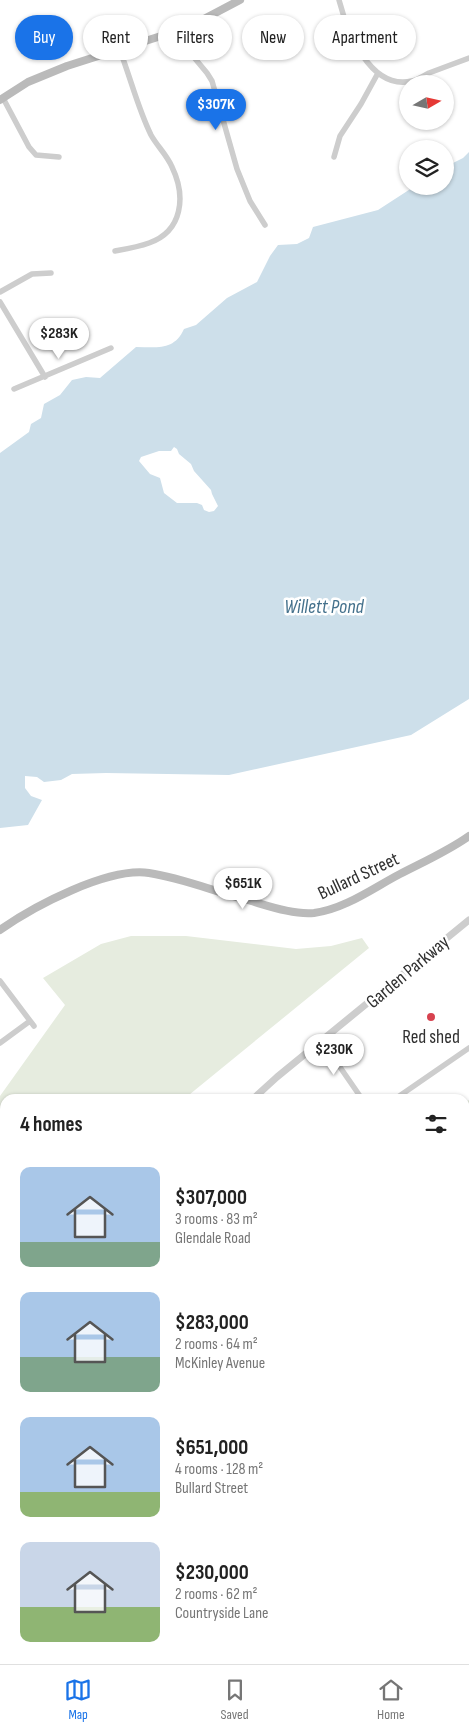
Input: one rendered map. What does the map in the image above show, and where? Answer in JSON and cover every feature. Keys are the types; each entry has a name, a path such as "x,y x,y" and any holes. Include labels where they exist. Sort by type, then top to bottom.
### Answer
{"main road":[{"path":"212,15 240,0"},
{"path":"2,99 38,78 83,59"},
{"name":"Bullard Street","path":"0,930 27,914 95,880 124,874 149,873 288,910 312,913 328,910 365,894 440,854 469,836"}],"street":[{"path":"340,0 348,31 355,44 378,73 400,82 413,81 469,58"},
{"path":"115,251 150,243 161,236 173,227 178,218 180,204 180,191 173,167 152,136 124,60"},
{"path":"196,60 212,81 237,169 250,201 265,225"},
{"path":"334,157 340,136 378,73"},
{"path":"2,99 29,147 36,155 59,157"},
{"path":"0,292 32,274 51,273"},
{"path":"0,302 45,377"},
{"path":"14,390 111,348"},
{"name":"Garden Parkway","path":"261,1094 277,1077 469,920"},
{"path":"0,981 32,1024 0,1043"},
{"path":"322,1041 359,1094"},
{"path":"402,1094 469,1048"}],"shaded area":[{"path":"131,936 186,936 296,949 331,946 362,938 369,948 190,1094 1,1094 65,1005 43,978 101,944"}],"water":[{"name":"Willett Pond","path":"469,152 469,699 411,735 229,775 72,774 61,780 44,782 37,777 25,776 25,788 31,796 42,800 28,825 0,828 0,453 29,432 31,424 41,418 44,404 60,395 72,380 86,377 100,378 136,347 158,347 170,344 180,336 184,329 196,325 227,298 257,282 270,256 278,245 297,244 309,238 313,227 378,210 401,195 454,195 454,162","holes":["174,447 191,464 194,471 211,490 218,506 214,511 204,510 202,505 197,503 177,503 164,493 160,478 150,474 139,461 141,457 159,451 171,451"]}],"place":[{"name":"Red shed","path":"431,1017"}]}
